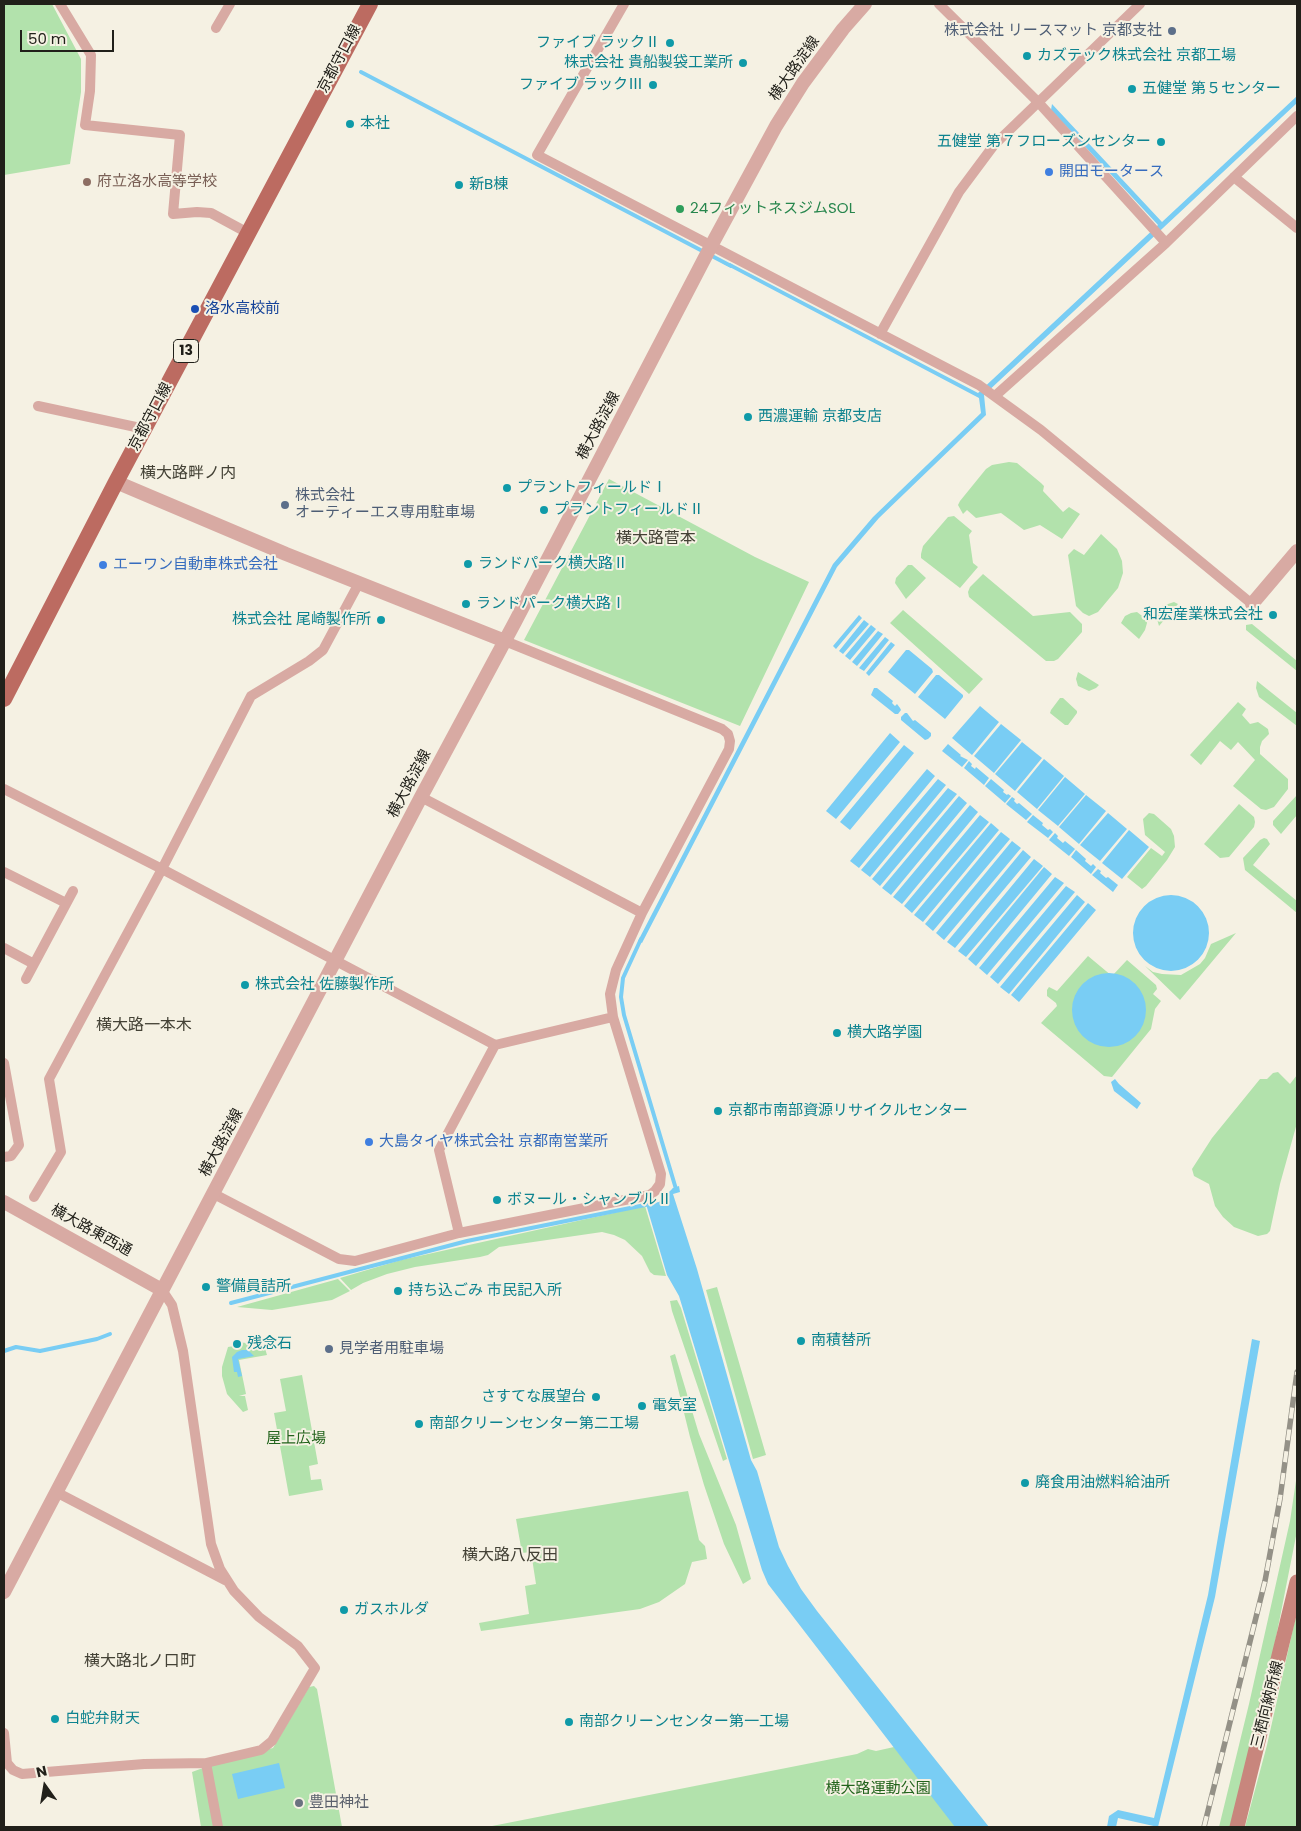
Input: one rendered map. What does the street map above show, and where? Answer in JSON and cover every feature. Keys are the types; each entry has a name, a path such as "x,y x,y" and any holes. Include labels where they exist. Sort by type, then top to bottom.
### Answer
{"main road":[{"name":"京都守口線","path":"4,699 116,482 370,4"},
{"name":"三栖向納所線","path":"1237,1827 1297,1582"}],"street":[{"path":"60,4 91,56 90,91 85,125 180,135 173,214 211,213 248,232"},
{"path":"216,28 230,4"},
{"path":"624,4 537,155 992,393 1041,430 1252,604 1297,551"},
{"name":"横大路淀線","path":"4,1592 421,796 505,642 711,246 776,126 803,83 843,29 865,4"},
{"path":"939,4 1038,102 1164,241"},
{"path":"880,334 959,192 994,145 1140,4"},
{"path":"992,393 1164,241 1297,116"},
{"path":"1234,177 1297,228"},
{"path":"38,406 145,428"},
{"path":"116,482 286,554 713,726 728,734 730,741 730,748 642,913 616,970 610,994 613,1017 661,1174 660,1184 655,1191 650,1195 459,1232 355,1261 347,1261 214,1194"},
{"path":"34,1197 61,1152 49,1079 162,869 251,696 309,661 323,650 359,583"},
{"path":"4,789 162,869 495,1045 613,1017"},
{"path":"421,796 642,913"},
{"path":"4,872 66,903"},
{"path":"26,980 73,891"},
{"path":"4,948 34,964"},
{"path":"459,1232 439,1150 495,1045"},
{"path":"4,1063 19,1145 11,1156 4,1157"},
{"name":"横大路東西通","path":"4,1202 162,1290"},
{"path":"4,1733 7,1763 13,1770 22,1774 144,1764 206,1764 261,1750 272,1741 314,1668 298,1646 259,1616 234,1590 220,1569 211,1544 183,1351 172,1305 162,1290"},
{"path":"56,1492 228,1582"},
{"path":"206,1764 218,1827"}],"green space":[{"path":"4,4 52,4 81,59 81,92 70,164 4,175"},
{"path":"1009,462 1017,463 1041,483 1044,486 1043,491 1063,512 1069,507 1080,514 1062,539 1040,525 1024,530 1001,513 976,518 967,510 963,514 958,505 960,501 986,469 992,465"},
{"path":"609,479 755,557 809,582 740,726 524,640"},
{"path":"954,516 972,531 969,535 973,563 978,567 960,588 921,558 923,546 948,517"},
{"path":"1101,534 1117,549 1122,561 1123,573 1118,588 1098,612 1089,616 1076,606 1068,555 1074,549 1084,555"},
{"path":"908,565 912,565 926,578 906,599 895,583 896,578"},
{"path":"983,574 1033,616 1070,612 1082,624 1082,632 1058,659 1046,661 969,597 970,587"},
{"path":"1174,602 1178,604 1159,626 1157,619 1158,610 1162,606"},
{"path":"903,610 983,679 969,694 890,623"},
{"path":"1137,612 1146,619 1147,623 1139,639 1121,623 1125,616"},
{"path":"1252,624 1297,661 1297,671 1246,630 1246,625"},
{"path":"1078,672 1099,685 1089,691 1078,686 1076,679"},
{"path":"1257,681 1297,713 1297,726 1259,697 1256,688"},
{"path":"1060,698 1063,698 1077,711 1068,725 1065,725 1050,713"},
{"path":"1238,702 1246,709 1242,715 1250,724 1258,722 1268,729 1269,734 1262,741 1260,754 1288,779 1288,789 1274,807 1266,810 1261,809 1233,786 1255,760 1238,742 1231,750 1220,741 1201,765 1190,755"},
{"path":"1297,795 1297,815 1281,834 1273,825 1273,821"},
{"path":"1239,804 1254,817 1254,827 1229,857 1220,858 1204,844"},
{"path":"1149,813 1154,814 1171,829 1175,847 1167,860 1142,889 1127,877 1151,848 1162,856 1165,852 1145,835 1143,819"},
{"path":"1264,838 1270,844 1253,865 1297,901 1297,913 1245,870 1243,858"},
{"path":"1236,933 1180,1000 1145,966 1153,972 1181,975 1200,964 1211,944"},
{"path":"1088,956 1112,976 1127,960 1156,985 1157,989 1153,994 1161,1001 1155,1009 1151,1029 1112,1077 1104,1076 1041,1023 1057,1006 1047,996 1049,987 1057,991"},
{"path":"1278,1072 1290,1084 1297,1075 1297,1123 1280,1184 1270,1231 1267,1234 1258,1236 1234,1227 1223,1217 1215,1206 1209,1184 1194,1176 1192,1169 1212,1138 1260,1079 1267,1079 1273,1073"},
{"path":"645,1206 666,1276 654,1275 650,1272 642,1256 625,1240 602,1232 499,1247 488,1255 480,1257 415,1267 387,1274 363,1283 351,1290 340,1278 401,1260"},
{"path":"338,1279 350,1291 332,1300 272,1310 237,1307"},
{"path":"717,1287 766,1455 753,1459 706,1290"},
{"path":"677,1300 727,1459 723,1461 672,1311 670,1301"},
{"path":"237,1342 264,1345 267,1355 239,1360 246,1394 239,1396 245,1396 248,1410 243,1412 227,1394 222,1376 222,1367 228,1347 234,1346"},
{"path":"675,1354 699,1434 736,1525 751,1579 743,1584 724,1544 704,1485 670,1356"},
{"name":"屋上広場","path":"302,1375 318,1464 309,1466 311,1480 321,1479 323,1490 289,1496 274,1413 286,1411 280,1379"},
{"path":"1297,1474 1297,1531 1269,1673 1230,1827 1219,1827 1290,1521"},
{"path":"688,1491 699,1540 705,1546 707,1559 692,1562 685,1584 659,1602 640,1609 481,1631 479,1623 529,1614 525,1586 536,1584 531,1552 522,1553 516,1519"},
{"path":"1297,1611 1297,1827 1245,1827 1267,1745"},
{"path":"314,1686 317,1689 342,1827 201,1827 192,1772 222,1761 273,1748 309,1687"},
{"name":"横大路運動公園","path":"894,1747 960,1827 487,1827 857,1754 868,1749 876,1751"}],"water":[{"path":"1297,96 1297,103 984,395 986,415 879,518 837,567 642,943 638,941 833,564 873,517 981,413 979,398 724,264 730,263 978,393 1158,225 1051,110 1052,104 1162,222"},
{"path":"859,615 862,618 836,649 833,646"},
{"path":"864,620 869,624 843,654 839,651"},
{"path":"871,625 876,629 850,660 845,656"},
{"path":"878,631 883,634 857,666 852,662"},
{"path":"885,637 889,640 864,671 859,668"},
{"path":"891,642 895,645 869,676 866,673"},
{"path":"906,650 909,650 932,669 933,672 915,694 888,672"},
{"path":"936,675 939,675 963,695 945,719 918,697"},
{"path":"874,688 877,688 893,701 892,703 895,706 897,704 901,710 898,714 895,714 871,695"},
{"path":"980,706 999,722 972,755 952,738"},
{"path":"905,713 931,733 928,739 925,740 901,720"},
{"path":"1001,724 1021,740 994,773 974,756"},
{"path":"890,733 900,742 836,819 826,811"},
{"path":"1022,742 1042,758 1015,791 995,774"},
{"path":"948,744 960,756 968,760 962,767 942,751"},
{"path":"904,745 914,753 850,830 840,822"},
{"path":"1044,759 1064,776 1037,809 1017,792"},
{"path":"969,761 972,764 971,766 975,769 976,767 989,778 984,785 964,768"},
{"path":"927,769 935,776 859,868 850,861"},
{"path":"1065,777 1085,794 1058,826 1038,810"},
{"path":"938,779 946,785 870,877 861,870"},
{"path":"991,779 1004,790 1003,792 1011,796 1005,803 985,786"},
{"path":"948,788 957,794 880,886 872,879"},
{"path":"1086,795 1106,811 1079,844 1059,827"},
{"path":"959,796 967,803 891,895 882,888"},
{"path":"1012,797 1017,804 1019,803 1032,814 1026,820 1006,804"},
{"path":"970,805 978,812 902,904 893,897"},
{"path":"1108,813 1127,829 1100,861 1080,845"},
{"path":"980,815 989,822 912,913 904,906"},
{"path":"1033,815 1043,823 1042,825 1053,832 1048,838 1027,822"},
{"path":"991,823 999,830 923,922 914,915"},
{"path":"1129,830 1149,847 1122,879 1102,863"},
{"path":"1001,832 1010,839 933,931 925,924"},
{"path":"1055,833 1058,836 1057,838 1063,843 1065,841 1075,849 1069,856 1049,840"},
{"path":"1012,841 1021,848 944,940 936,933"},
{"path":"1023,850 1031,857 955,948 947,942"},
{"path":"1076,850 1086,859 1085,861 1091,866 1093,864 1096,867 1091,874 1071,857"},
{"path":"1034,859 1043,866 966,957 958,951"},
{"path":"1044,867 1052,874 976,966 968,959"},
{"path":"1098,869 1106,878 1108,877 1118,885 1113,892 1092,875"},
{"path":"1055,877 1064,883 987,975 979,968"},
{"path":"1066,886 1075,892 998,984 990,977"},
{"path":"1077,895 1085,902 1009,994 1000,987"},
{"path":"1171,895 1185,898 1198,906 1206,919 1209,933 1206,947 1198,960 1185,968 1171,971 1157,968 1144,960 1136,947 1133,933 1136,919 1144,906 1157,898"},
{"path":"1088,903 1096,910 1019,1002 1011,995"},
{"path":"1109,973 1130,979 1140,989 1146,1010 1140,1031 1130,1041 1109,1047 1088,1041 1078,1031 1072,1010 1078,989 1088,979"},
{"path":"1115,1079 1141,1103 1137,1109 1114,1091 1111,1082"},
{"path":"679,1186 680,1192 673,1194 697,1269 751,1460 757,1471 779,1547 788,1566 801,1589 817,1611 989,1827 955,1827 768,1584 762,1570 679,1296 667,1275 646,1204 659,1202 673,1188"},
{"path":"1252,1339 1260,1341 1215,1597 1158,1827 1118,1818 1116,1827 1107,1827 1109,1816 1118,1810 1154,1818 1208,1595"},
{"path":"242,1350 248,1350 254,1356 238,1359 242,1376 238,1377 237,1372 234,1372 232,1357"},
{"path":"279,1763 285,1788 238,1799 232,1774"}],"waterway":[{"path":"361,72 731,266"},
{"path":"641,939 623,978 621,997 624,1015 676,1189 674,1190"},
{"path":"231,1303 467,1241 650,1204"},
{"path":"4,1351 16,1347 40,1351 97,1339 110,1334"}],"railway":[{"path":"1204,1827 1265,1581 1280,1499 1297,1372"}],"place":[{"name":"株式会社 リースマット 京都支社","path":"1172,31"},
{"name":"ファイブ ラックⅡ","path":"670,43"},
{"name":"カズテック株式会社 京都工場","path":"1027,56"},
{"name":"株式会社 貴船製袋工業所","path":"743,63"},
{"name":"ファイブ ラックⅢ","path":"653,85"},
{"name":"五健堂 第５センター","path":"1132,89"},
{"name":"本社","path":"350,124"},
{"name":"五健堂 第７フローズンセンター","path":"1161,142"},
{"name":"開田モータース","path":"1049,172"},
{"name":"府立洛水高等学校","path":"87,182"},
{"name":"新B棟","path":"459,185"},
{"name":"24フィットネスジムSOL","path":"680,209"},
{"name":"洛水高校前","path":"195,309"},
{"name":"西濃運輸 京都支店","path":"748,417"},
{"name":"プラントフィールドⅠ","path":"507,488"},
{"name":"株式会社 オーティーエス専用駐車場","path":"285,505"},
{"name":"プラントフィールドⅡ","path":"544,510"},
{"name":"ランドパーク横大路Ⅱ","path":"468,564"},
{"name":"エーワン自動車株式会社","path":"103,565"},
{"name":"ランドパーク横大路Ⅰ","path":"466,604"},
{"name":"和宏産業株式会社","path":"1273,615"},
{"name":"株式会社 尾崎製作所","path":"381,620"},
{"name":"株式会社 佐藤製作所","path":"245,985"},
{"name":"横大路学園","path":"837,1033"},
{"name":"京都市南部資源リサイクルセンター","path":"718,1111"},
{"name":"大島タイヤ株式会社 京都南営業所","path":"369,1142"},
{"name":"ボヌール・シャンブルⅡ","path":"497,1200"},
{"name":"警備員詰所","path":"206,1287"},
{"name":"持ち込ごみ 市民記入所","path":"398,1291"},
{"name":"南積替所","path":"801,1341"},
{"name":"残念石","path":"237,1344"},
{"name":"見学者用駐車場","path":"329,1349"},
{"name":"さすてな展望台","path":"596,1397"},
{"name":"電気室","path":"642,1406"},
{"name":"南部クリーンセンター第二工場","path":"419,1424"},
{"name":"廃食用油燃料給油所","path":"1025,1483"},
{"name":"ガスホルダ","path":"344,1610"},
{"name":"白蛇弁財天","path":"55,1719"},
{"name":"南部クリーンセンター第一工場","path":"569,1722"},
{"name":"豊田神社","path":"299,1803"}],"district":[{"name":"横大路畔ノ内","path":"188,474"},
{"name":"横大路菅本","path":"656,539"},
{"name":"横大路一本木","path":"144,1026"},
{"name":"横大路八反田","path":"510,1556"},
{"name":"横大路北ノ口町","path":"140,1662"}]}
